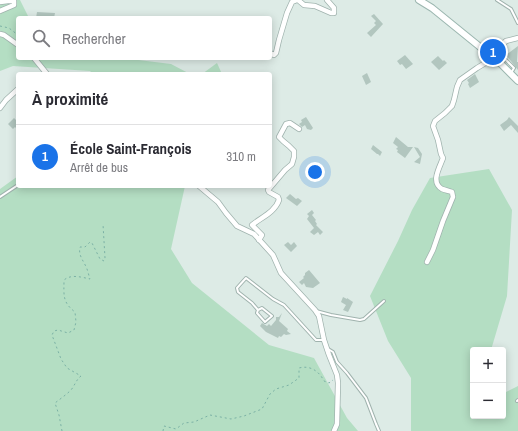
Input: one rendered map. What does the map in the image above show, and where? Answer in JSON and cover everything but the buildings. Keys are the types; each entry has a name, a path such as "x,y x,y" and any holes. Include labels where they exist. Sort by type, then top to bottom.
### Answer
{"main road":[{"path":"419,0 432,8 501,64 518,81"}],"street":[{"path":"272,54 274,55 276,53 287,13 292,2 297,0 304,5 315,6 331,14 334,13 334,8 327,0"},
{"path":"0,2 14,2 14,5 0,11"},
{"path":"0,34 16,44"},
{"path":"427,262 453,197 452,192 441,188 437,184 436,179 443,158 434,126 435,121 452,106 460,80 487,62 484,55 496,50 506,41 518,38"},
{"path":"35,60 44,72"},
{"path":"0,108 16,91"},
{"path":"272,185 292,164 294,157 294,151 279,137 286,124 290,123 300,129"},
{"path":"204,188 218,202 237,226 254,234 273,255 281,273 319,316 324,340 337,375 337,424 334,431"},
{"path":"259,240 262,235 252,225 268,215 278,205 278,197 269,192 268,190 270,188"}],"lane":[{"path":"497,0 511,9 518,23"},
{"path":"496,50 514,68 510,73"},
{"path":"0,197 16,186"},
{"path":"258,310 262,308 272,316 265,322 257,313 258,310 238,292 237,288 246,278 273,299 284,305 316,340 324,340"},
{"path":"315,310 351,320 360,320 364,319 384,301"},
{"path":"327,349 332,352 337,362 348,373 366,398 379,431"}],"path":[{"path":"0,26 8,28 16,34"},
{"path":"62,431 55,403 70,391 76,380 81,376 67,368 61,359 52,335 54,331 58,330 68,333 74,330 76,316 75,312 69,308 65,302 64,280 74,276 90,279 79,252 80,247 85,247 90,242 92,243 100,259 104,261 103,224"},
{"path":"163,431 164,426 176,429 184,423 194,422 210,414 231,418 244,416 262,409 270,394 276,389 289,385 299,378 299,368 304,366 315,370 324,381 329,383 333,379 338,383"}],"green space":[{"path":"0,0 20,0 28,16 16,16 16,60 138,60 171,64 186,72 91,72 13,66 0,71"},
{"path":"217,63 221,72 205,72"},
{"path":"489,169 512,210 507,296 492,347 470,347 470,419 506,419 506,392 518,386 518,431 411,431 411,378 388,341 370,296 412,210 430,178"},
{"path":"16,177 16,188 185,188 171,249 192,283 269,345 314,358 347,418 358,431 0,431 0,189"}],"place":[{"name":"École Saint-François","path":"493,52"}]}
